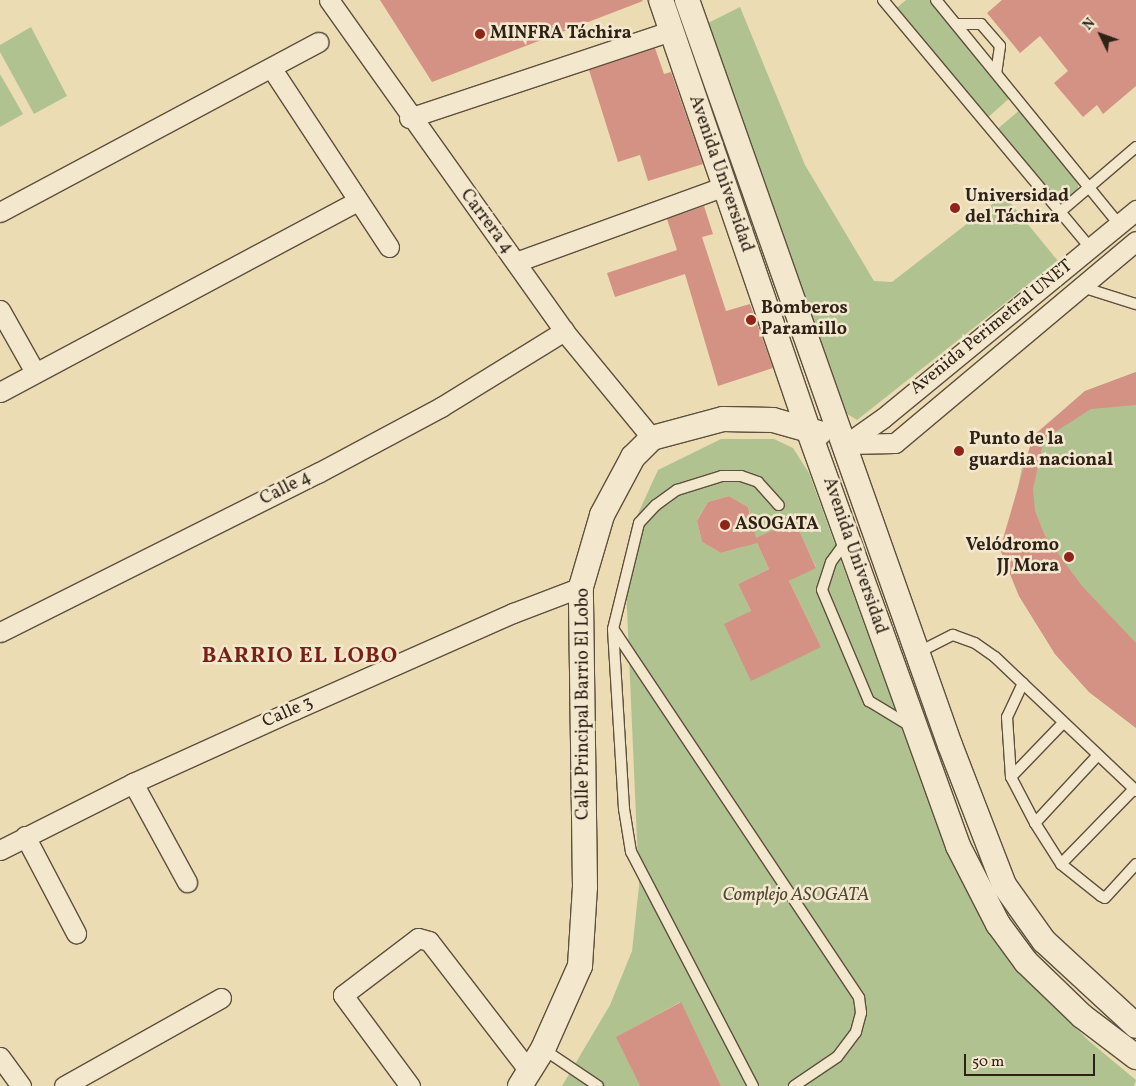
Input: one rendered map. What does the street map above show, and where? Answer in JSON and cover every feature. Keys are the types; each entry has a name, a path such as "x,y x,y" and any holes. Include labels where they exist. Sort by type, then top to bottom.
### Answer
{"street":[{"name":"Carrera 4","path":"328,0 409,118 516,262 564,331 652,438"},
{"name":"Avenida Universidad","path":"661,0 808,429 958,846 998,924 1026,962 1082,1016 1136,1057"},
{"name":"Avenida Universidad","path":"687,0 846,444 968,793 1004,884 1044,941 1136,1026"},
{"path":"409,118 671,31"},
{"path":"0,212 272,69 319,42"},
{"path":"272,69 357,202 389,247"},
{"path":"516,262 724,186"},
{"path":"0,392 357,202"},
{"name":"Avenida Perimetral UNET","path":"846,444 883,418 1136,210"},
{"path":"652,438 724,419 773,420 808,429 846,444 895,443 1135,242 1119,224"},
{"path":"1090,248 1107,266"},
{"path":"0,310 35,372"},
{"name":"Calle 4","path":"0,632 318,473 441,407 564,331"},
{"name":"Calle Principal Barrio El Lobo","path":"525,1078 543,1048 580,966 585,850 581,587 591,545 616,486 633,457 652,438"},
{"name":"Calle 3","path":"0,850 133,783 513,613 581,587"},
{"path":"133,783 187,882"},
{"path":"25,836 76,933"},
{"path":"410,1086 343,995 418,938 429,942 525,1078"},
{"path":"64,1086 221,998"},
{"path":"0,1057 21,1086"}],"lane":[{"path":"883,0 1090,248"},
{"path":"936,0 1119,224"},
{"path":"956,24 981,24 1000,46 996,73"},
{"path":"1060,212 1136,147"},
{"path":"1082,287 1136,304"},
{"path":"754,1086 631,852 624,809 613,629 640,523 656,505 676,490 722,476 741,476 758,482 779,504"},
{"path":"848,538 831,562 822,590 869,701 915,729"},
{"path":"613,629 859,998 861,1013 856,1032 837,1057 794,1086"},
{"path":"919,652 953,635 982,648 1022,683 1062,724 1135,790 1061,864"},
{"path":"1022,683 1007,718 1011,778 1034,823 1061,864 1105,898 1136,864"},
{"path":"1011,778 1062,724"},
{"path":"1034,823 1097,756"},
{"path":"543,1048 598,1086"}],"green space":[{"path":"906,0 933,0 1012,96 985,120 894,10"},
{"path":"740,7 805,165 874,281 892,282 1004,195 1058,261 857,420 844,412 704,25"},
{"path":"31,27 67,96 34,114 0,52 0,45"},
{"path":"0,74 23,114 0,127"},
{"path":"1022,108 1079,181 1077,193 1066,202 1054,200 995,131"},
{"name":"Velódromo JJ Mora","path":"1136,372 1136,728 1089,692 1055,654 1019,596 1000,549 1013,513 1022,467 1045,427 1085,391"},
{"name":"Complejo ASOGATA","path":"721,439 774,439 793,448 809,473 935,819 970,895 1025,976 1089,1041 1136,1080 1134,1086 721,1086 680,1002 617,1037 640,1086 562,1086 610,1005 632,951 639,886 626,587 636,518 658,470","holes":["729,496 748,507 754,528 743,547 721,553 702,542 697,521 708,502","793,521 816,567 789,581 821,647 751,611 738,584 769,569 755,539"]}],"building":[{"name":"MINFRA Táchira","path":"380,0 642,0 643,1 432,82"},
{"path":"1002,0 1136,0 1136,86 1103,114 1097,105 1083,117 1054,83 1068,71 1040,36 1020,53 987,13"},
{"path":"655,48 664,74 671,72 703,164 648,181 640,155 618,162 589,70"},
{"path":"704,206 713,234 702,237 726,311 750,304 773,368 718,386 685,274 615,297 607,273 677,250 667,219"},
{"path":"1136,372 1136,405 1091,409 1044,439 1033,489 1035,511 1045,536 1082,586 1136,643 1136,728 1089,692 1055,654 1019,596 1000,549 1033,436 1085,391"},
{"path":"729,496 748,507 756,538 794,520 816,568 789,581 821,647 751,681 724,624 751,611 738,584 769,569 757,543 721,553 702,542 697,521 708,502"},
{"path":"681,1002 721,1086 640,1086 616,1037"}],"place":[{"name":"MINFRA Táchira","path":"480,34"},
{"name":"Universidad del Táchira","path":"955,208"},
{"name":"Bomberos Paramillo","path":"751,320"},
{"name":"Punto de la guardia nacional","path":"959,451"},
{"name":"ASOGATA","path":"725,525"},
{"name":"Velódromo JJ Mora","path":"1069,557"}],"district":[{"name":"BARRIO EL LOBO","path":"300,657"}]}
